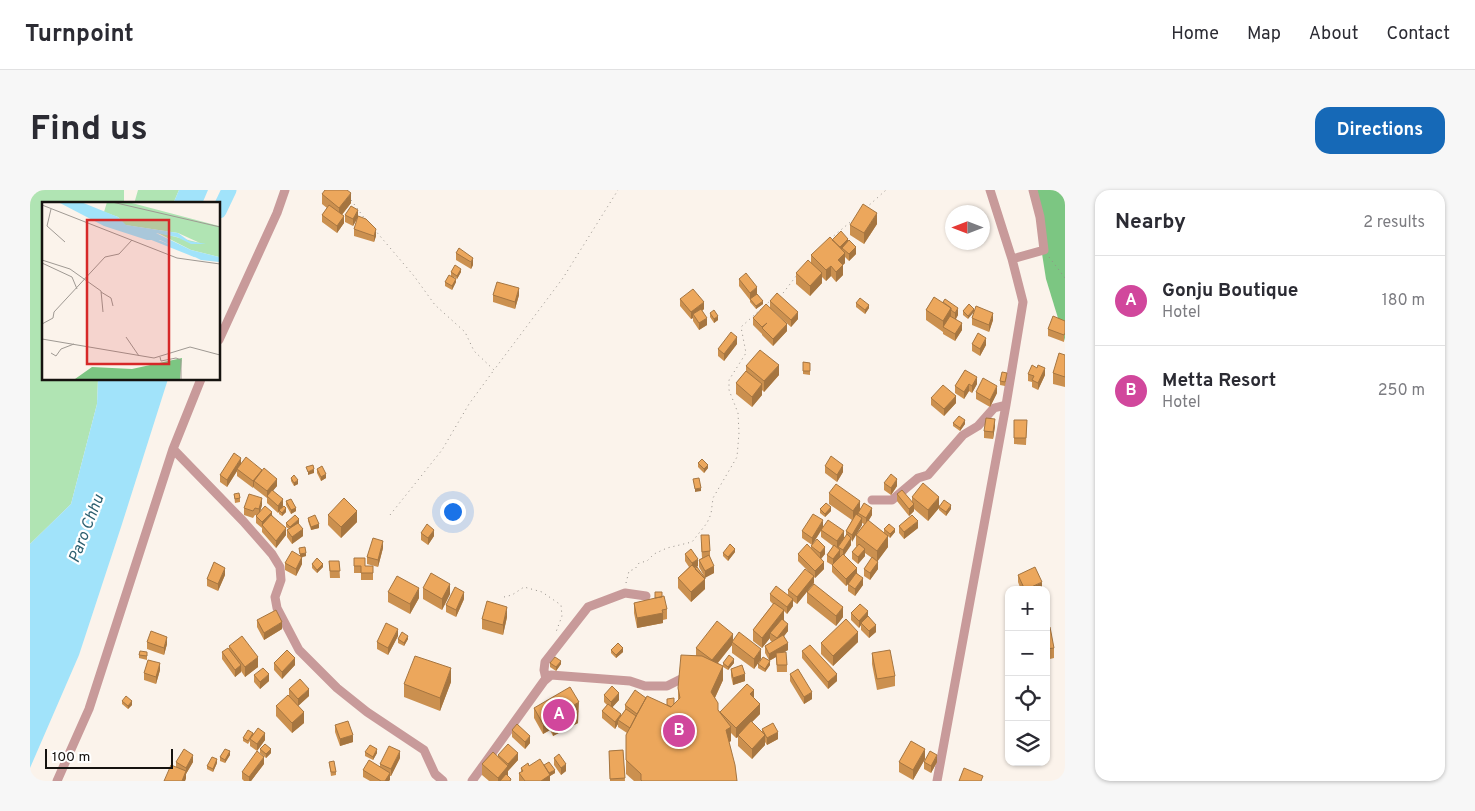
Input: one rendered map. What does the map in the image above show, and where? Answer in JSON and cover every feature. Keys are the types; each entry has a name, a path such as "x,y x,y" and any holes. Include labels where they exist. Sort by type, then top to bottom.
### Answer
{"street":[{"path":"220,338 277,214 285,190"},
{"path":"937,781 1023,302 1012,259 990,190"},
{"path":"1012,259 1044,250 1040,217 1033,190"},
{"path":"57,781 89,709 174,449 201,380"},
{"path":"872,500 892,500 918,478 928,475 962,435 978,426 994,408 1006,405"},
{"path":"174,449 244,521 272,554 280,567 281,580 275,597 277,608 299,650 337,688 368,712 424,750 435,774 443,781"},
{"path":"546,679 544,662 588,607 624,593 646,596"},
{"path":"472,781 546,679 551,675 630,681 645,686 667,686 688,675 694,668"}],"path":[{"path":"390,515 442,450 469,404 563,278 618,190"},
{"path":"865,209 886,190"},
{"path":"349,197 365,219"},
{"path":"830,240 858,215"},
{"path":"372,226 414,276 435,305 465,332 474,351 494,370"},
{"path":"1044,250 1065,278"},
{"path":"776,298 782,297 802,271"},
{"path":"624,593 629,571 635,569 639,563 647,561 654,554 667,548 692,542 707,523 711,514 713,498 737,457 738,413 729,390 730,380 746,353 741,328 770,301"},
{"path":"504,597 512,596 524,587 542,592 561,605 562,616 556,632 558,645"}],"green space":[{"path":"30,190 124,190 124,202 42,202 42,380 98,380 97,404 71,504 30,544"},
{"path":"138,190 179,190 174,202 135,202"},
{"path":"1032,190 1065,190 1065,341 1046,279"}],"water":[{"path":"179,190 208,190 203,202 174,202"},
{"path":"98,380 168,380 79,655 30,768 30,544 71,504 97,404"}],"building":[{"path":"325,190 347,190 351,193 339,208 322,194"},
{"path":"863,204 877,213 864,233 850,225"},
{"path":"329,205 344,216 337,226 322,215"},
{"path":"351,206 358,210 353,219 345,215"},
{"path":"358,216 366,219 376,229 374,236 354,229"},
{"path":"841,231 848,239 840,247 832,240"},
{"path":"830,237 845,253 838,260 843,265 836,272 831,266 826,270 811,255"},
{"path":"849,240 856,247 849,254 842,248"},
{"path":"459,248 473,258 471,262 456,253"},
{"path":"808,260 822,273 810,286 796,273"},
{"path":"455,265 461,269 457,276 451,272"},
{"path":"746,273 757,287 750,293 739,279"},
{"path":"449,275 456,279 452,286 445,282"},
{"path":"497,282 519,288 515,302 493,295"},
{"path":"693,289 704,302 691,312 680,299"},
{"path":"777,293 798,312 791,320 770,301"},
{"path":"757,294 763,301 756,306 750,299"},
{"path":"934,297 951,308 943,321 926,310"},
{"path":"860,298 869,305 865,310 856,303"},
{"path":"945,299 958,308 955,313 943,302"},
{"path":"766,304 787,324 773,339 762,328 767,323 762,327 753,318"},
{"path":"969,304 974,309 968,316 963,311"},
{"path":"976,306 993,313 989,325 972,318"},
{"path":"701,309 707,318 699,323 693,314"},
{"path":"714,310 718,316 714,319 710,313"},
{"path":"950,316 962,323 955,334 943,327"},
{"path":"1053,316 1065,321 1064,335 1048,329"},
{"path":"731,332 737,337 724,354 718,349"},
{"path":"978,333 986,338 980,349 972,344"},
{"path":"760,350 779,365 764,381 746,366"},
{"path":"1059,353 1065,355 1065,377 1053,373"},
{"path":"803,362 810,363 810,371 803,371"},
{"path":"1032,365 1037,368 1038,365 1045,368 1038,383 1032,380 1034,376 1028,374"},
{"path":"965,370 977,377 972,386 969,384 964,392 955,386"},
{"path":"746,371 762,384 752,397 736,383"},
{"path":"1002,372 1007,373 1005,382 1000,381"},
{"path":"983,378 997,386 990,400 976,392"},
{"path":"943,385 956,396 944,409 931,398"},
{"path":"959,416 965,420 960,428 953,423"},
{"path":"986,418 995,419 993,432 984,431"},
{"path":"1014,420 1027,420 1026,438 1014,438"},
{"path":"234,453 241,458 227,480 220,475"},
{"path":"831,456 843,465 837,475 825,466"},
{"path":"246,457 262,470 253,481 237,469"},
{"path":"702,459 708,465 704,469 698,463"},
{"path":"313,465 314,469 308,472 306,467"},
{"path":"322,466 326,474 321,477 317,469"},
{"path":"264,468 277,479 267,491 254,481"},
{"path":"891,474 897,479 891,488 884,483"},
{"path":"294,475 298,480 294,483 291,478"},
{"path":"699,478 701,488 695,489 693,479"},
{"path":"923,483 939,497 928,510 912,497"},
{"path":"836,484 860,501 853,511 829,493"},
{"path":"272,490 283,499 278,506 267,496"},
{"path":"902,490 914,504 909,509 897,494"},
{"path":"239,493 240,498 235,499 234,494"},
{"path":"249,494 262,498 259,509 255,508 253,511 244,508"},
{"path":"344,498 357,511 341,527 328,515"},
{"path":"291,499 296,508 291,510 286,501"},
{"path":"944,500 951,505 946,512 939,507"},
{"path":"826,503 831,507 825,514 820,509"},
{"path":"864,503 872,508 866,518 858,513"},
{"path":"265,506 272,512 262,522 256,516"},
{"path":"284,506 286,508 282,513 279,510"},
{"path":"813,514 823,520 812,538 802,531"},
{"path":"856,514 862,518 852,535 846,531"},
{"path":"271,515 286,528 276,541 262,525"},
{"path":"295,515 299,519 290,527 286,523"},
{"path":"315,515 319,524 311,527 308,518"},
{"path":"912,515 918,521 904,532 899,526"},
{"path":"828,520 844,531 837,541 821,530"},
{"path":"868,520 888,536 877,551 856,535"},
{"path":"298,523 303,529 292,537 287,530"},
{"path":"427,524 434,530 428,538 421,533"},
{"path":"889,524 895,529 890,534 884,529"},
{"path":"847,534 851,538 843,550 838,547"},
{"path":"701,535 709,535 710,551 702,552"},
{"path":"373,538 383,541 378,560 367,557"},
{"path":"817,539 825,547 820,553 811,546"},
{"path":"730,544 735,549 728,557 723,553"},
{"path":"807,544 824,562 815,571 798,554"},
{"path":"859,544 865,549 858,557 852,552"},
{"path":"834,545 840,550 833,559 827,555"},
{"path":"305,547 306,553 300,554 299,548"},
{"path":"691,549 698,559 692,563 685,554"},
{"path":"292,551 302,557 296,569 285,563"},
{"path":"843,554 857,568 846,579 832,565"},
{"path":"709,555 714,566 705,571 699,560"},
{"path":"872,557 878,562 870,573 864,569"},
{"path":"317,558 323,564 317,570 312,564"},
{"path":"354,558 365,558 365,566 373,566 373,573 361,573 361,566 354,566"},
{"path":"329,561 339,561 340,571 330,571"},
{"path":"214,562 225,568 218,584 207,579"},
{"path":"692,565 705,579 691,592 678,578"},
{"path":"697,567 705,578 705,579 695,569"},
{"path":"1035,567 1042,582 1034,586 1023,586 1018,575"},
{"path":"805,569 814,576 797,597 788,590"},
{"path":"431,573 450,584 442,599 423,588"},
{"path":"856,573 863,578 855,589 848,584"},
{"path":"397,576 419,588 410,604 388,592"},
{"path":"814,584 843,607 836,616 807,592"},
{"path":"776,586 793,599 787,607 770,594"},
{"path":"455,587 464,592 456,610 446,605"},
{"path":"655,592 662,592 662,597 655,598"},
{"path":"664,596 667,609 662,610 663,613 637,618 634,603"},
{"path":"487,601 507,607 503,625 482,619"},
{"path":"774,603 784,610 762,638 753,630"},
{"path":"860,604 868,611 859,621 851,613"},
{"path":"276,610 282,622 264,633 257,620"},
{"path":"868,616 876,625 869,631 861,623"},
{"path":"782,619 788,624 777,638 770,633"},
{"path":"846,619 858,632 833,656 821,643"},
{"path":"717,621 733,634 712,660 696,648"},
{"path":"386,623 398,629 388,648 377,642"},
{"path":"1050,627 1054,648 1050,648"},
{"path":"151,631 167,637 164,648 147,642"},
{"path":"402,632 408,636 404,643 398,639"},
{"path":"739,632 761,649 754,659 732,642"},
{"path":"783,635 788,643 769,654 765,646"},
{"path":"242,636 258,657 245,667 229,646"},
{"path":"618,643 623,648 616,655 611,650"},
{"path":"810,645 837,674 828,682 802,651"},
{"path":"228,648 241,665 235,670 222,652"},
{"path":"287,650 295,658 282,672 274,663"},
{"path":"890,650 895,676 877,679 872,653"},
{"path":"140,651 147,652 147,656 139,655"},
{"path":"786,652 787,665 777,665 776,653"},
{"path":"681,655 702,656 723,666 711,692 718,703 718,710 731,727 726,730 737,781 642,781 641,774 626,760 626,735 647,696 671,707 680,698 678,688"},
{"path":"729,655 734,659 728,667 723,663"},
{"path":"415,656 451,668 440,698 404,684"},
{"path":"555,657 561,661 556,667 550,663"},
{"path":"763,657 770,661 765,669 758,664"},
{"path":"148,660 160,663 156,677 144,673"},
{"path":"742,665 745,674 733,678 731,669"},
{"path":"263,668 269,674 260,682 254,675"},
{"path":"798,669 812,692 804,697 790,674"},
{"path":"300,679 309,689 298,699 289,689"},
{"path":"747,684 754,690 750,694 760,704 736,728 720,712"},
{"path":"612,686 619,693 611,702 604,695"},
{"path":"570,687 579,702 574,705 578,712 553,726 550,720 543,724 534,708"},
{"path":"635,690 646,698 637,714 625,705"},
{"path":"288,695 304,712 292,723 276,706"},
{"path":"126,696 132,701 128,706 122,701"},
{"path":"674,698 674,704 671,707 667,705 667,699"},
{"path":"608,704 621,714 615,722 602,711"},
{"path":"626,709 636,716 630,728 618,720"},
{"path":"348,721 353,735 340,739 335,725"},
{"path":"751,721 765,735 752,749 738,735"},
{"path":"773,723 778,732 767,738 762,729"},
{"path":"517,724 530,736 525,742 512,730"},
{"path":"258,728 265,733 257,744 250,739"},
{"path":"248,730 253,733 248,741 243,738"},
{"path":"911,741 925,749 913,770 899,762"},
{"path":"265,744 271,749 266,754 260,749"},
{"path":"508,744 518,753 508,764 498,755"},
{"path":"370,745 377,749 373,757 365,752"},
{"path":"389,746 400,751 391,769 380,764"},
{"path":"184,749 193,755 186,768 176,762"},
{"path":"225,749 230,751 225,760 220,757"},
{"path":"623,750 625,778 610,779 609,751"},
{"path":"257,751 264,757 249,777 242,772"},
{"path":"930,751 937,755 931,766 924,762"},
{"path":"493,752 508,766 498,778 482,764"},
{"path":"559,754 566,764 561,768 554,758"},
{"path":"212,757 217,759 213,769 207,766"},
{"path":"540,759 550,775 541,781 525,781 519,773 523,771 521,768 528,763 529,766"},
{"path":"369,760 390,773 385,781 381,781 363,770"},
{"path":"334,761 336,772 331,772 329,762"},
{"path":"549,762 555,770 549,773 544,765"},
{"path":"171,765 186,771 182,781 164,781"},
{"path":"964,768 983,776 981,781 959,781"},
{"path":"506,774 511,779 510,781 500,781"}],"waterway":[{"name":"Paro Chhu","path":"220,209 229,190"}],"place":[{"name":"Gonju Boutique","path":"559,715"},
{"name":"Metta Resort","path":"679,731"}]}
